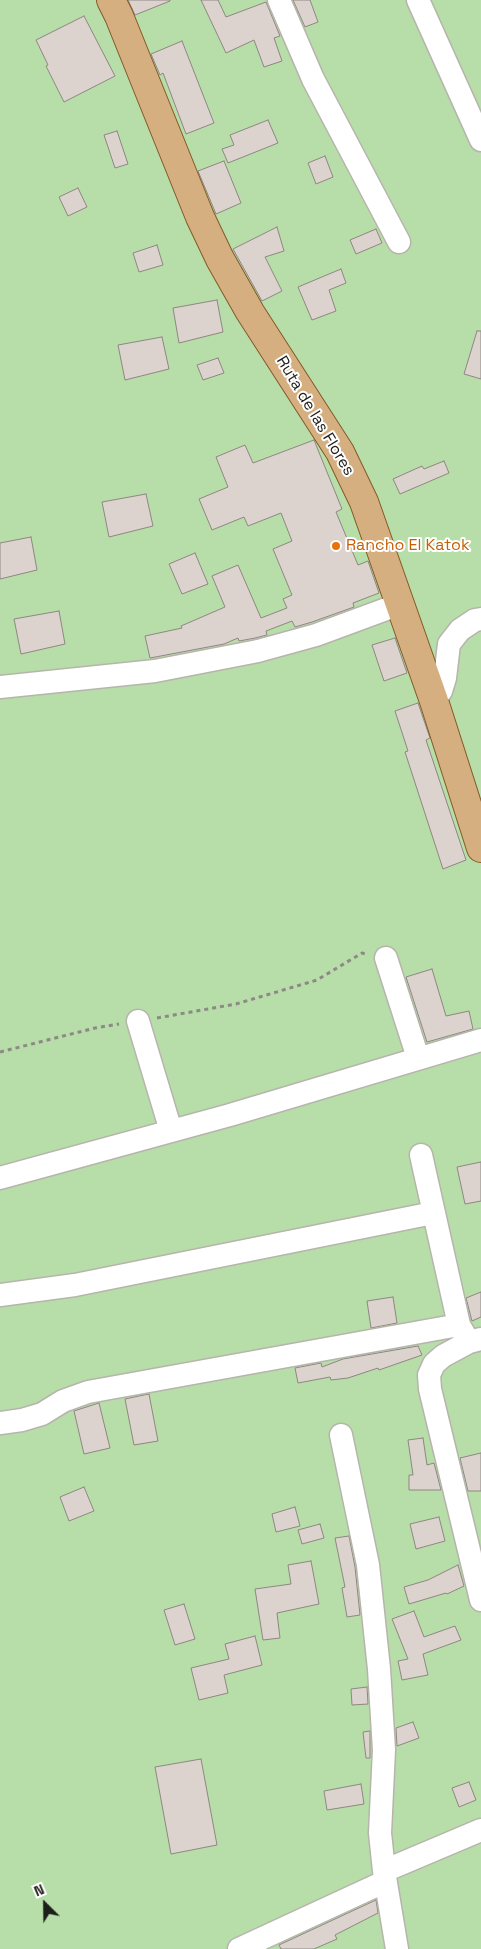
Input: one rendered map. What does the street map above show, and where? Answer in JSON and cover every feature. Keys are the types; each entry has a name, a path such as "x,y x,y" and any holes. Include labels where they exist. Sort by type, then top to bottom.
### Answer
{"main road":[{"name":"Ruta de las Flores","path":"110,0 119,16 200,217 220,260 250,312 340,452 364,502 434,701 481,848"}],"street":[{"path":"280,0 312,79 398,242"},
{"path":"418,0 481,140"},
{"path":"0,687 155,671 258,651 316,635 400,604"},
{"path":"434,701 443,685 449,644 460,630 481,619"},
{"path":"386,958 418,1058"},
{"path":"138,1021 171,1131"},
{"path":"0,1178 171,1131 481,1040"},
{"path":"421,1155 433,1213 470,1335"},
{"path":"0,1295 75,1285 433,1213"},
{"path":"0,1423 22,1420 42,1414 63,1402 88,1392 470,1335"},
{"path":"470,1335 434,1364 430,1375 430,1389 481,1600"},
{"path":"341,1435 368,1565 379,1669 384,1750 380,1833 384,1876 397,1949"},
{"path":"240,1949 384,1876 481,1830"}],"path":[{"path":"0,1052 95,1028 236,1004 317,980 362,953 386,958"}],"green space":[{"path":"0,0 481,0 481,1949 0,1949"}],"building":[{"path":"128,0 170,0 170,1 135,15"},
{"path":"201,0 218,0 226,17 266,2 280,36 274,38 282,61 264,67 254,40 226,53"},
{"path":"293,0 310,0 318,22 305,27"},
{"path":"84,16 115,76 64,102 46,66 48,65 36,40"},
{"path":"182,41 214,123 186,134 163,73 160,75 151,54"},
{"path":"268,120 278,143 228,163 222,149 234,145 230,135"},
{"path":"117,131 128,164 115,168 104,135"},
{"path":"325,156 333,177 316,184 308,163"},
{"path":"224,161 241,203 216,214 198,171"},
{"path":"78,188 87,207 68,216 59,197"},
{"path":"277,227 284,251 265,257 282,291 262,301 233,249"},
{"path":"376,229 382,243 356,254 350,240"},
{"path":"157,245 163,265 139,272 133,253"},
{"path":"341,269 346,283 329,290 336,311 312,320 298,287"},
{"path":"217,300 223,332 179,343 173,308"},
{"path":"477,331 481,331 481,379 464,374"},
{"path":"162,337 169,369 125,380 118,345"},
{"path":"218,358 224,373 203,380 197,365"},
{"path":"314,440 342,509 336,512 358,565 368,561 379,593 353,603 354,607 312,622 295,627 292,621 266,631 267,635 239,641 238,638 224,644 150,658 145,636 182,628 181,626 225,607 212,576 238,565 261,618 287,608 283,599 292,595 273,549 292,541 281,513 248,526 244,517 212,530 199,499 228,487 216,457 245,445 253,463"},
{"path":"444,461 449,473 400,494 393,479 422,466 424,469"},
{"path":"146,494 153,526 109,537 102,502"},
{"path":"31,537 37,570 0,579 0,543"},
{"path":"195,553 208,584 182,594 169,564"},
{"path":"59,611 65,644 21,654 14,619"},
{"path":"395,638 407,673 384,681 372,645"},
{"path":"418,703 430,738 426,740 466,860 443,869 405,752 408,751 395,711"},
{"path":"432,969 446,1016 469,1011 473,1029 427,1042 406,977"},
{"path":"481,1162 481,1201 465,1204 457,1167"},
{"path":"481,1292 481,1317 472,1321 466,1298"},
{"path":"393,1297 397,1323 371,1328 367,1301"},
{"path":"418,1346 422,1355 379,1370 378,1368 348,1378 331,1380 330,1377 298,1383 295,1368 321,1363 322,1367 343,1359"},
{"path":"149,1394 158,1441 134,1445 125,1399"},
{"path":"99,1403 110,1448 84,1454 74,1411"},
{"path":"423,1438 427,1465 434,1463 441,1490 409,1490 409,1475 413,1475 408,1440"},
{"path":"481,1453 481,1491 468,1491 460,1458"},
{"path":"84,1487 94,1511 69,1521 60,1497"},
{"path":"295,1507 300,1526 276,1532 272,1514"},
{"path":"439,1517 445,1541 416,1549 410,1524"},
{"path":"320,1524 324,1538 302,1544 298,1530"},
{"path":"349,1536 355,1567 360,1615 347,1617 342,1588 345,1587 335,1538"},
{"path":"311,1561 319,1604 277,1613 280,1638 263,1640 255,1589 291,1584 288,1565"},
{"path":"458,1565 464,1586 447,1594 409,1604 404,1587 428,1580"},
{"path":"184,1604 195,1639 175,1645 164,1610"},
{"path":"414,1611 424,1637 455,1626 461,1640 423,1654 428,1675 402,1680 398,1661 408,1659 392,1619"},
{"path":"255,1636 262,1665 224,1675 228,1693 199,1700 191,1668 229,1659 225,1644"},
{"path":"367,1687 368,1704 352,1705 351,1689"},
{"path":"413,1722 419,1738 397,1746 396,1728"},
{"path":"370,1731 370,1758 366,1758 363,1732"},
{"path":"201,1759 217,1845 171,1854 155,1767"},
{"path":"469,1782 476,1800 459,1807 452,1788"},
{"path":"361,1784 364,1804 327,1810 324,1791"},
{"path":"376,1900 378,1913 335,1935 337,1939 314,1949 281,1949 279,1945"}],"place":[{"name":"Rancho El Katok","path":"336,546"}]}
